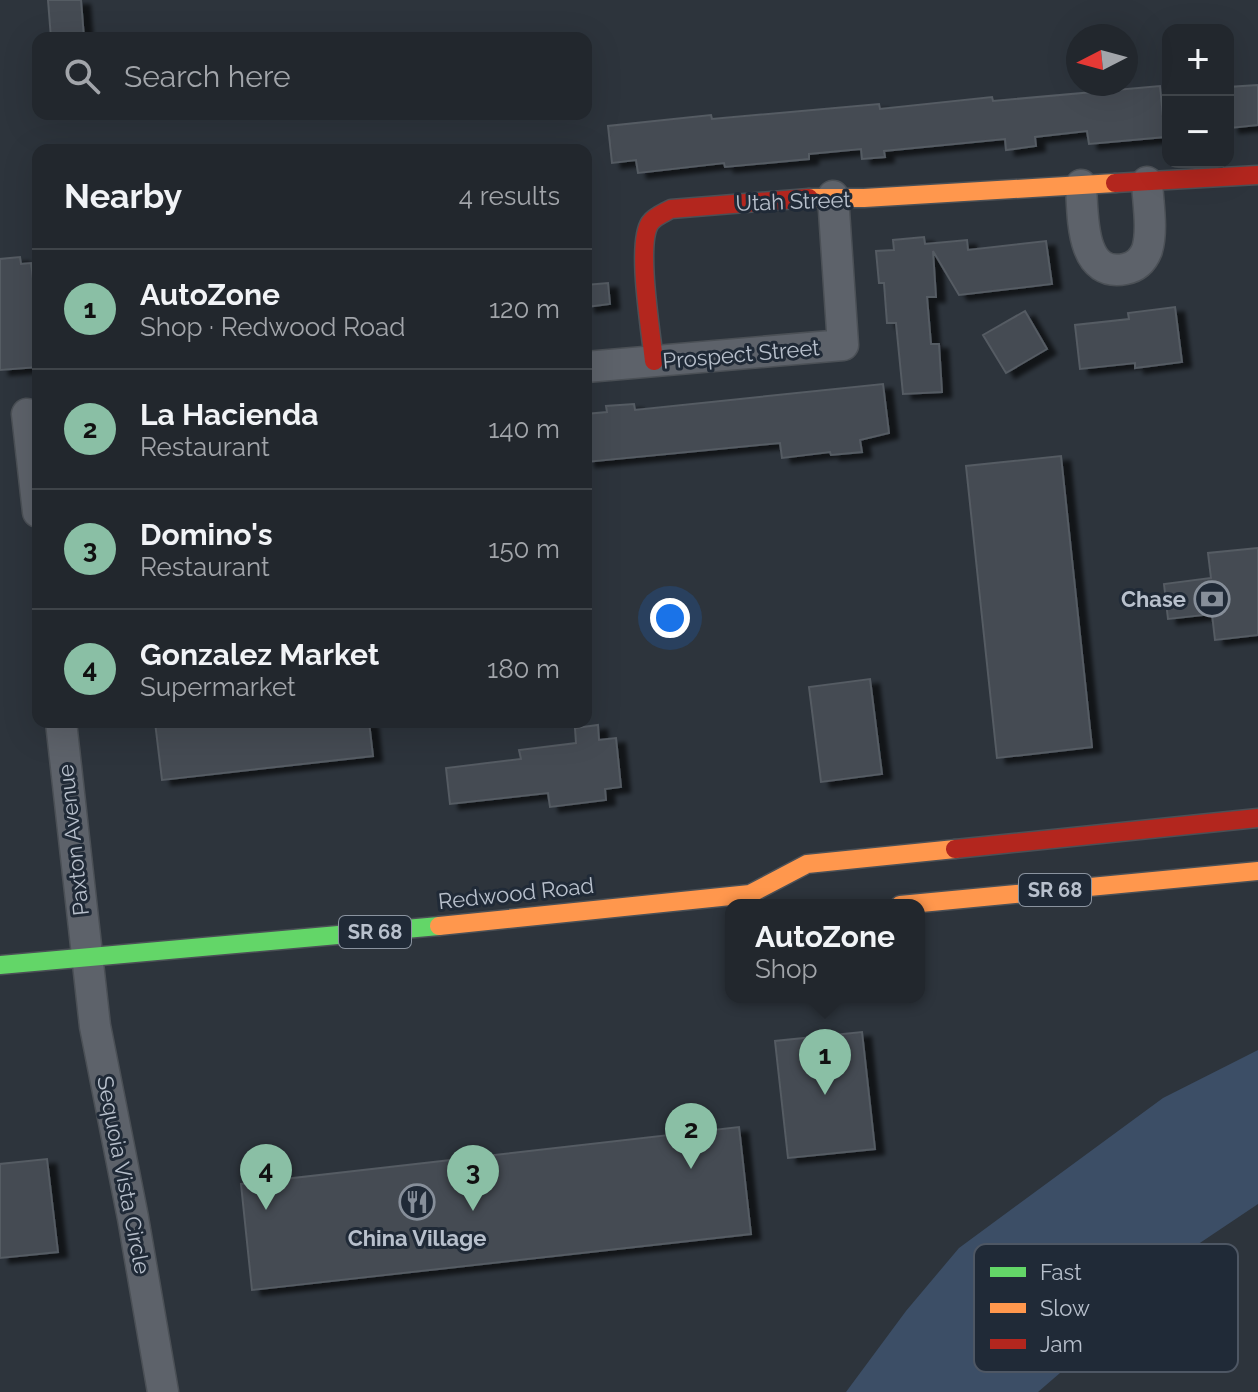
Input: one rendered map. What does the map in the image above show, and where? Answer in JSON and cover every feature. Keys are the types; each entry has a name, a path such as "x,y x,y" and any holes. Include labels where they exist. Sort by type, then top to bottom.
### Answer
{"main road":[{"name":"Utah Street","path":"654,361 644,256 646,231 652,219 680,206 1258,175"},
{"name":"Redwood Road","path":"0,965 316,938 750,894 807,864 1258,818"},
{"name":"SR 68","path":"925,903 1258,871"},
{"name":"Redwood Road","path":"750,894 766,899"}],"street":[{"path":"1081,185 1093,260 1112,271 1133,267 1142,260 1147,248 1147,182"},
{"name":"Prospect Street","path":"592,366 843,345 833,196"},
{"path":"22,414 32,475"},
{"name":"Paxton Avenue","path":"62,728 86,958"},
{"name":"Sequoia Vista Circle","path":"86,958 95,1026 163,1392"}],"water":[{"path":"1258,1050 1258,1204 1198,1244 974,1244 974,1372 1061,1372 1038,1392 846,1392 906,1311 959,1248 1163,1098"}],"building":[{"path":"48,0 81,0 84,32 51,32"},
{"path":"1258,85 1258,125 1234,128 1234,87"},
{"path":"1160,86 1162,137 1089,144 1087,131 1035,137 1036,146 1006,150 1005,139 884,151 885,157 862,159 861,149 809,154 809,159 725,167 724,163 638,173 636,160 612,163 608,126 711,115 712,119 879,104 880,109 992,97 993,101 1066,94 1138,96 1138,88"},
{"path":"924,237 925,244 967,240 968,250 1046,241 1052,284 959,295 933,251 936,297 927,297 931,344 939,344 942,392 903,394 896,323 887,323 884,283 879,283 876,251 894,250 893,240"},
{"path":"20,257 21,264 31,263 32,367 0,370 0,259"},
{"path":"608,283 610,304 592,306 592,284"},
{"path":"1175,307 1182,362 1135,368 1135,363 1080,369 1075,325 1129,319 1128,313"},
{"path":"1025,311 1047,349 1006,373 983,335"},
{"path":"883,384 889,433 860,440 862,452 831,455 830,452 782,458 780,443 592,461 592,413 607,412 606,406 634,404 635,410"},
{"path":"1061,456 1092,747 997,758 966,466"},
{"name":"Chase","path":"1258,548 1258,635 1215,640 1212,614 1168,619 1164,584 1211,578 1208,553"},
{"path":"870,679 882,774 821,782 809,687"},
{"path":"598,725 599,740 616,738 621,787 605,789 606,800 550,807 548,793 450,804 446,768 521,759 519,750 576,743 575,728"},
{"path":"156,728 370,728 373,756 162,780"},
{"path":"862,1032 875,1149 788,1158 775,1041"},
{"path":"739,1127 751,1234 252,1290 241,1184"},
{"path":"47,1159 58,1252 0,1258 0,1164"}],"traffic: fast":[{"path":"0,965 439,926"}],"traffic: slow":[{"path":"809,198 864,198 1115,183"},
{"path":"439,926 750,894 807,864 955,849"},
{"path":"925,903 1258,871"}],"traffic: jam":[{"path":"1115,183 1258,175"},
{"path":"654,361 644,268 644,249 650,223 671,209 809,198"},
{"path":"955,849 1258,818"}],"place":[{"name":"Chase","path":"1212,599"},
{"name":"AutoZone","path":"825,1095"},
{"name":"La Hacienda","path":"691,1169"},
{"name":"China Village","path":"417,1202"},
{"name":"Gonzalez Market","path":"266,1210"},
{"name":"Domino's","path":"473,1211"}]}
